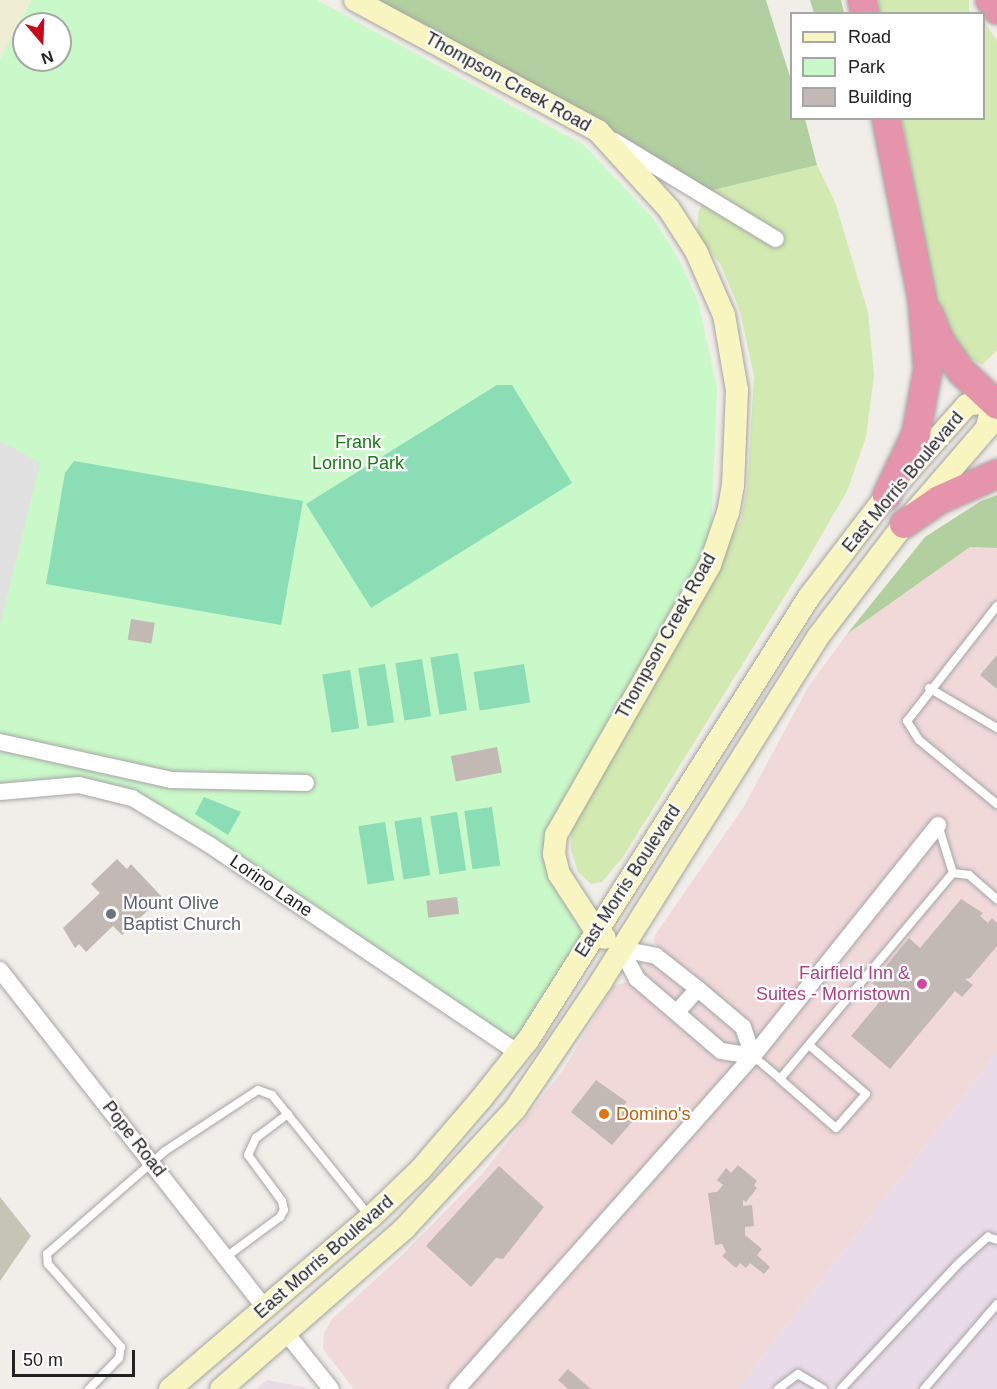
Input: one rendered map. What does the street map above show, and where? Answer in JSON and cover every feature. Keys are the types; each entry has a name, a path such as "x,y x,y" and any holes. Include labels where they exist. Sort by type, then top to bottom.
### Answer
{"highway":[{"path":"990,0 997,10"},
{"path":"886,120 922,298 928,369 916,434 887,495"},
{"path":"922,298 940,341 962,372 995,403"},
{"path":"904,524 939,500 997,474"}],"main road":[{"name":"Thompson Creek Road","path":"355,0 598,131 643,176 696,251 724,315 737,390 733,485 710,565 556,835 554,854 559,874 596,931"},
{"name":"East Morris Boulevard","path":"170,1389 371,1217 421,1168 518,1053 803,606 887,495 967,405 995,403 987,428 904,524 818,637 551,1060 485,1145 404,1229 287,1334 221,1389"},
{"path":"596,931 621,949"},
{"path":"266,1309 287,1334"}],"street":[{"path":"598,131 776,239"},
{"path":"0,742 171,780 306,783"},
{"name":"Lorino Lane","path":"0,792 79,785 132,798 210,845 518,1053"},
{"path":"457,1389 753,1056 938,825"},
{"path":"621,949 656,956 698,989 743,1027 753,1056"},
{"path":"621,949 637,979 721,1051 753,1056"},
{"name":"Pope Road","path":"0,970 266,1309"},
{"path":"677,1012 698,989"},
{"path":"287,1334 331,1389"}],"lane":[{"path":"997,606 908,715 911,730 997,804"},
{"path":"929,688 997,728"},
{"path":"938,825 954,873"},
{"path":"954,873 969,875 997,899"},
{"path":"780,1079 954,873"},
{"path":"753,1056 836,1128 866,1094 809,1045"},
{"path":"89,1389 119,1358 121,1347 48,1264 47,1254 154,1164 165,1151 258,1089 272,1095 371,1217"},
{"path":"226,1257 280,1217 284,1210 282,1201 248,1155 256,1138 288,1114"},
{"path":"841,1389 960,1262 988,1237 997,1240"},
{"path":"924,1389 997,1304"},
{"path":"778,1389 798,1374 823,1389"}],"shaded area":[{"path":"0,441 40,463 0,626"},
{"path":"970,547 997,548 997,1053 737,1389 354,1389 323,1349 324,1333 332,1319 401,1256 483,1173 563,1070 613,986 627,982 633,985 658,947 653,941 655,935 743,808 808,687 847,634"},
{"path":"997,1053 997,1389 737,1389"},
{"path":"0,1197 31,1236 0,1281"},
{"path":"267,1380 305,1387 307,1389 256,1389"}],"green space":[{"path":"0,0 32,0 25,12 12,12 12,37 0,59"},
{"name":"Frank Lorino Park","path":"32,0 317,0 584,145 653,218 679,260 698,301 717,388 710,565 554,854 596,931 518,1053 117,792 0,792 0,59 12,37 12,72 72,72 72,12 25,12"},
{"path":"348,0 766,0 790,77 790,120 805,120 817,165 700,193"},
{"path":"810,0 841,0 844,12 814,12"},
{"path":"878,0 969,0 969,12 878,12"},
{"path":"985,23 997,41 997,350 982,365 967,356 942,318 932,285 902,120 985,120"},
{"path":"817,165 835,202 868,312 874,375 866,437 847,491 806,562 623,857 602,882 591,884 578,872 571,850 571,833 581,806 741,520 747,489 754,376 740,311 721,265 697,235 698,213 708,191"},
{"path":"497,385 512,385 572,483 371,608 306,504"},
{"path":"74,461 303,501 281,625 46,584 65,473"},
{"path":"997,495 997,548 970,547 847,634 925,537 981,501"},
{"path":"458,653 467,710 439,715 430,657"},
{"path":"422,659 431,716 404,721 395,663"},
{"path":"385,664 394,722 368,726 358,668"},
{"path":"524,664 530,703 480,710 474,672"},
{"path":"350,670 359,728 332,733 322,674"},
{"path":"204,797 241,812 228,835 195,814"},
{"path":"492,807 500,865 472,869 464,811"},
{"path":"457,812 466,870 440,874 430,816"},
{"path":"421,817 430,875 404,879 394,821"},
{"path":"385,822 394,880 368,884 358,826"}],"building":[{"path":"131,619 155,623 151,643 128,640"},
{"path":"997,655 997,689 980,675"},
{"path":"497,747 502,773 456,781 451,756"},
{"name":"Mount Olive Baptist Church","path":"117,859 127,869 131,864 162,897 122,935 113,926 86,952 79,944 75,948 63,928 100,893 91,884"},
{"path":"457,897 459,914 428,918 426,901"},
{"name":"Fairfield Inn & Suites - Morristown","path":"961,899 983,913 980,916 988,923 992,918 997,923 997,946 970,978 965,979 973,985 962,997 955,991 890,1069 851,1036 886,994 872,983 909,938 920,948"},
{"name":"Domino's","path":"596,1080 627,1102 624,1105 637,1116 612,1145 571,1112"},
{"path":"738,1165 757,1181 754,1185 757,1188 746,1202 743,1200 743,1206 752,1205 754,1226 745,1227 745,1235 762,1249 757,1255 770,1267 764,1274 750,1263 746,1268 740,1263 736,1268 722,1256 726,1252 722,1244 715,1245 708,1193 717,1192 723,1185 717,1180 726,1168 731,1173"},
{"path":"499,1166 544,1207 503,1259 496,1258 471,1287 426,1246"},
{"path":"568,1369 591,1389 568,1389 558,1380"}],"place":[{"name":"Mount Olive Baptist Church","path":"111,914"},
{"name":"Fairfield Inn & Suites - Morristown","path":"922,984"},
{"name":"Domino's","path":"604,1114"}]}
